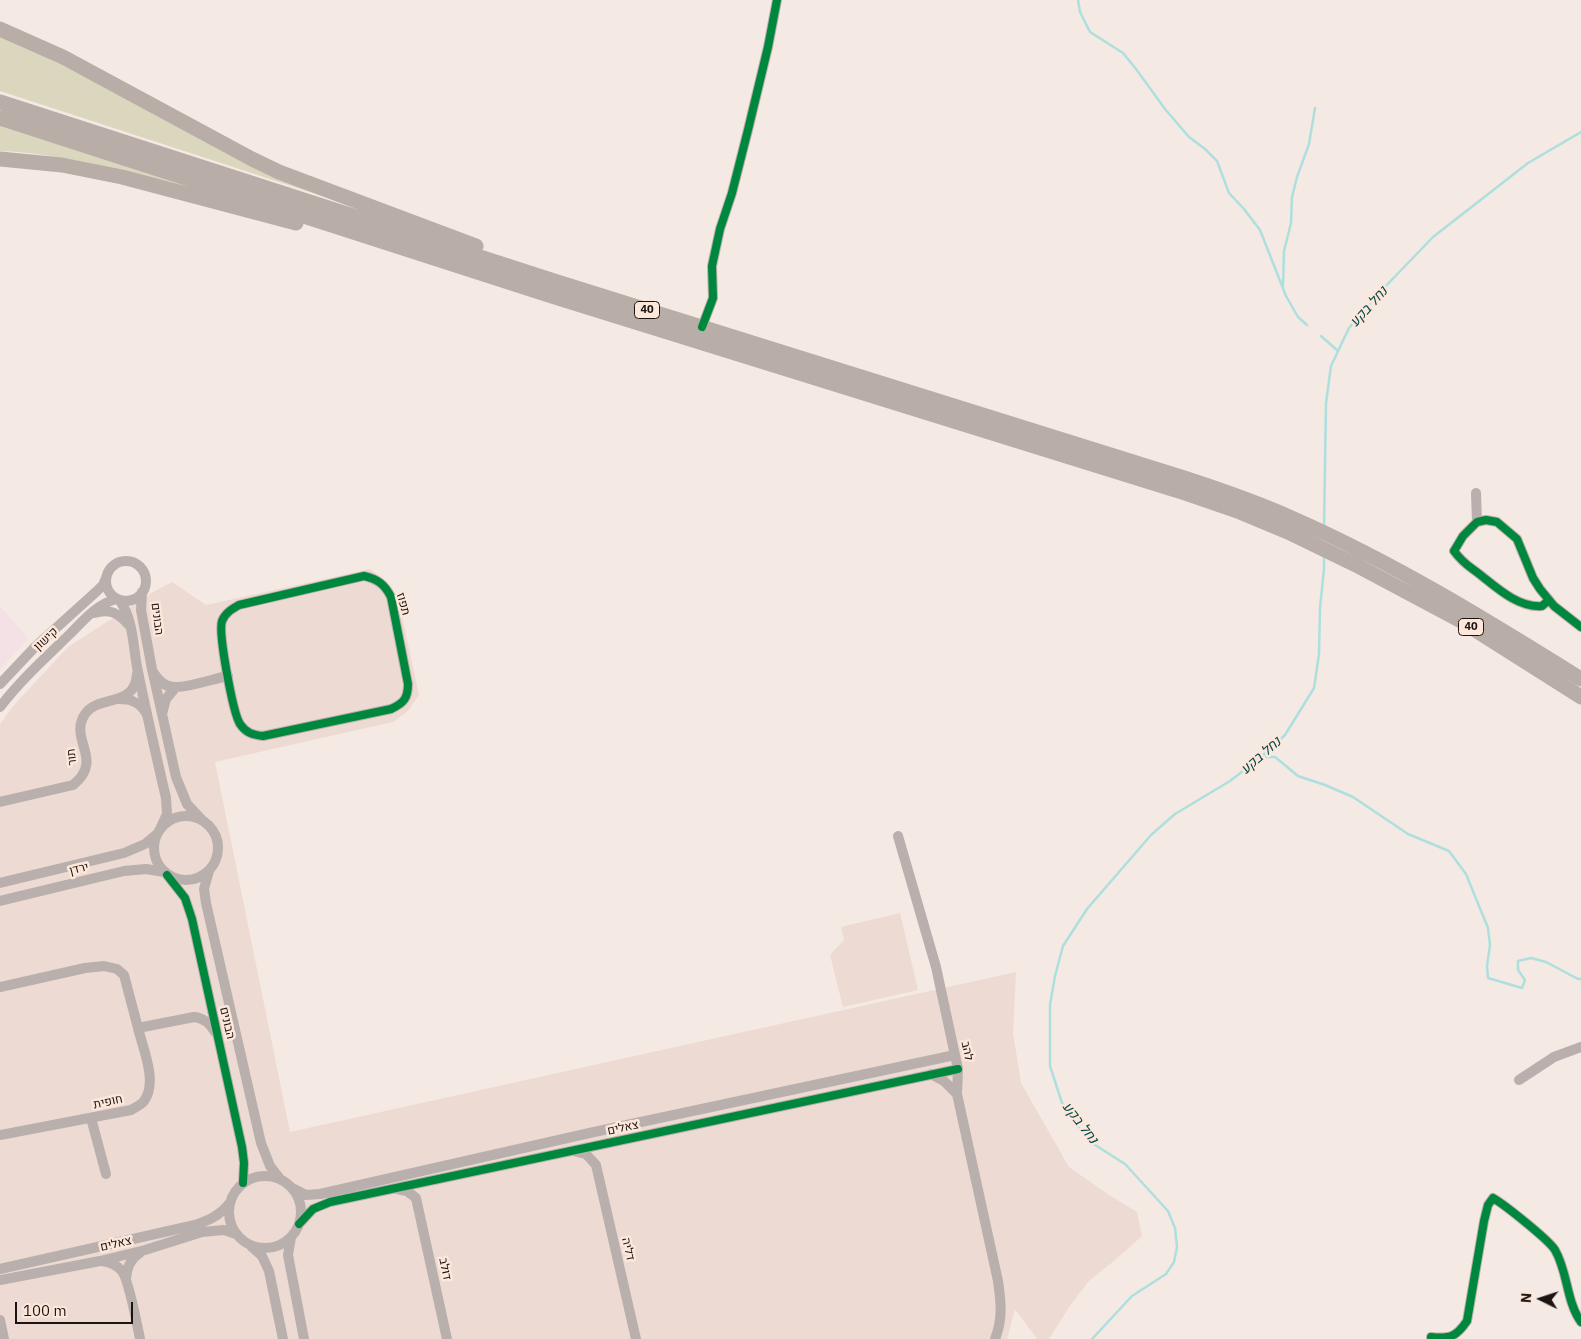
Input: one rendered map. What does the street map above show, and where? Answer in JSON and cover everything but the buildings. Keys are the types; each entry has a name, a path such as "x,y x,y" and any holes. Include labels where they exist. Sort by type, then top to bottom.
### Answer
{"highway":[{"path":"0,29 63,57 279,172 649,311"},
{"name":"40","path":"0,102 649,311 1245,498 1291,525 1468,609 1581,679"},
{"name":"40","path":"0,118 1240,512 1291,525"},
{"path":"0,159 62,165 122,177 474,270"},
{"name":"40","path":"1357,557 1581,697"}],"street":[{"path":"702,327 713,298 712,266 720,229 732,193 748,130 777,0"},
{"path":"1476,493 1478,522"},
{"path":"1549,600 1542,606 1534,607 1526,604 1494,587 1482,576 1467,567 1454,551 1463,536 1478,522 1486,520 1497,522 1518,539 1533,578 1549,600 1571,621 1581,627"},
{"path":"118,600 125,602 135,599 142,592 146,582 140,567 130,562 119,562 114,565 107,573 106,578 108,590 127,612 166,798 167,814 155,840 154,855 166,873 177,880 192,880 203,876 209,871 217,857 218,843 210,827 201,819 182,816 174,818 160,830"},
{"name":"תפוז","path":"364,576 374,578 387,589 391,597 408,684 408,695 402,704 391,709 264,736 255,735 246,732 239,722 228,676 220,629 222,619 229,610 239,605 364,576"},
{"name":"קישון","path":"0,684 34,647 103,585 106,578"},
{"name":"הבונים","path":"142,592 141,610 152,669 180,788 187,804 201,819"},
{"name":"קישון","path":"0,707 29,673 88,615 108,602 118,600"},
{"path":"88,615 100,611 110,611 119,614 130,627"},
{"name":"תור","path":"0,802 73,785 81,778 87,768 80,732 81,722 87,712 98,705 118,699 129,693 135,686 137,666"},
{"path":"152,669 157,679 175,688 228,676"},
{"path":"162,718 166,699 175,688"},
{"path":"118,699 128,699 138,704 148,717"},
{"name":"ירדן","path":"0,882 124,853 145,844 160,830"},
{"name":"להב","path":"898,836 936,967 958,1068 957,1094 1002,1304 1000,1324 995,1339"},
{"name":"ירדן","path":"0,901 124,871 146,869 166,873"},
{"name":"הבונים","path":"209,871 204,889 206,903 258,1133 270,1166 281,1180"},
{"name":"הבונים","path":"166,873 185,898 192,919 242,1147 244,1163 243,1183"},
{"name":"חופית","path":"0,987 85,968 104,966 117,969 124,975 151,1080 148,1094 143,1103 131,1110 0,1135"},
{"path":"194,1017 204,1008 209,995"},
{"path":"138,1028 194,1017 206,1021 218,1036"},
{"path":"1519,1080 1554,1057 1581,1047"},
{"name":"צאלים","path":"292,1188 306,1195 320,1194 594,1132 955,1055"},
{"name":"צאלים","path":"299,1224 308,1213 320,1205 958,1068"},
{"path":"931,1074 944,1081 957,1094"},
{"path":"91,1118 106,1174"},
{"path":"596,1166 601,1150 611,1142"},
{"path":"569,1151 586,1154 596,1166"},
{"name":"דליה","path":"596,1166 636,1339"},
{"path":"250,1245 268,1248 284,1243 291,1237 299,1224 300,1205 292,1188 272,1176 252,1178 243,1183 237,1189 229,1204 229,1215 231,1225 236,1234 262,1256 269,1271 283,1339"},
{"path":"418,1204 424,1185 430,1181"},
{"path":"393,1189 407,1191 416,1198 418,1204"},
{"path":"1431,1337 1448,1337 1460,1332 1467,1322 1484,1221 1488,1205 1493,1198 1503,1204 1555,1249 1574,1312 1581,1322"},
{"name":"צאלים","path":"0,1269 195,1225 215,1218 229,1204"},
{"name":"דולב","path":"418,1204 447,1339"},
{"name":"צאלים","path":"0,1280 100,1261 217,1229 236,1234"},
{"path":"291,1237 288,1256 304,1339"},
{"path":"126,1280 126,1271 131,1261 145,1250"},
{"path":"100,1261 110,1262 121,1270 126,1280 140,1339"},
{"path":"0,1288 2,1282 11,1278"},
{"path":"0,1320 4,1339"}],"shaded area":[{"path":"0,36 15,42 362,209 0,91"},
{"path":"0,126 222,196 84,162 28,153 0,151"},
{"path":"370,569 384,581 399,602 419,695 408,711 393,722 215,762 290,1132 1016,972 1013,1033 1021,1083 1069,1167 1137,1212 1142,1236 1089,1281 1071,1304 1049,1339 1037,1339 1015,1309 1007,1339 0,1339 0,724 15,704 68,647 153,592 172,582 206,605"},
{"path":"0,606 28,638 0,670"},
{"path":"900,913 918,990 843,1007 830,955 844,940 841,927"}],"waterway":[{"path":"1078,0 1080,12 1090,32 1123,53 1165,109 1189,137 1217,161 1229,193 1260,230 1286,296 1298,317 1307,325"},
{"path":"1283,287 1284,251 1291,223 1292,197 1309,144 1315,108"},
{"name":"נחל בקע","path":"1324,526 1326,403 1331,366 1349,328 1381,291 1433,237 1528,163 1581,132"},
{"path":"1321,336 1338,351"},
{"name":"נחל בקע","path":"1092,1339 1132,1296 1166,1274 1174,1262 1177,1247 1175,1228 1168,1211 1125,1164 1092,1143 1074,1122 1062,1103 1050,1066 1050,1005 1063,946 1087,909 1151,835 1175,814 1230,781 1285,735 1314,688 1319,654 1324,554"},
{"path":"1261,757 1275,757 1298,776 1353,797 1408,834 1449,851 1466,874 1488,928 1490,945 1487,966 1488,978 1522,988 1525,980 1518,970 1518,961 1531,958 1546,962 1581,979"}],"cycle path":[{"path":"702,327 713,298 712,266 720,229 732,193 748,130 777,0"},
{"path":"1549,600 1542,606 1534,606 1518,601 1496,587 1465,563 1454,551 1463,536 1477,522 1486,520 1497,522 1517,539 1533,578 1540,589 1554,606 1581,627"},
{"path":"364,576 380,583 391,597 408,684 404,699 399,705 391,709 263,736 247,731 242,727 237,717 227,673 221,628 225,616 239,605 364,576"},
{"path":"167,875 185,898 192,919 242,1147 244,1163 243,1183"},
{"path":"299,1224 313,1209 330,1202 958,1069"},
{"path":"1431,1337 1443,1338 1452,1336 1467,1321 1484,1221 1488,1205 1493,1198 1526,1223 1555,1250 1572,1305 1581,1322"}]}
